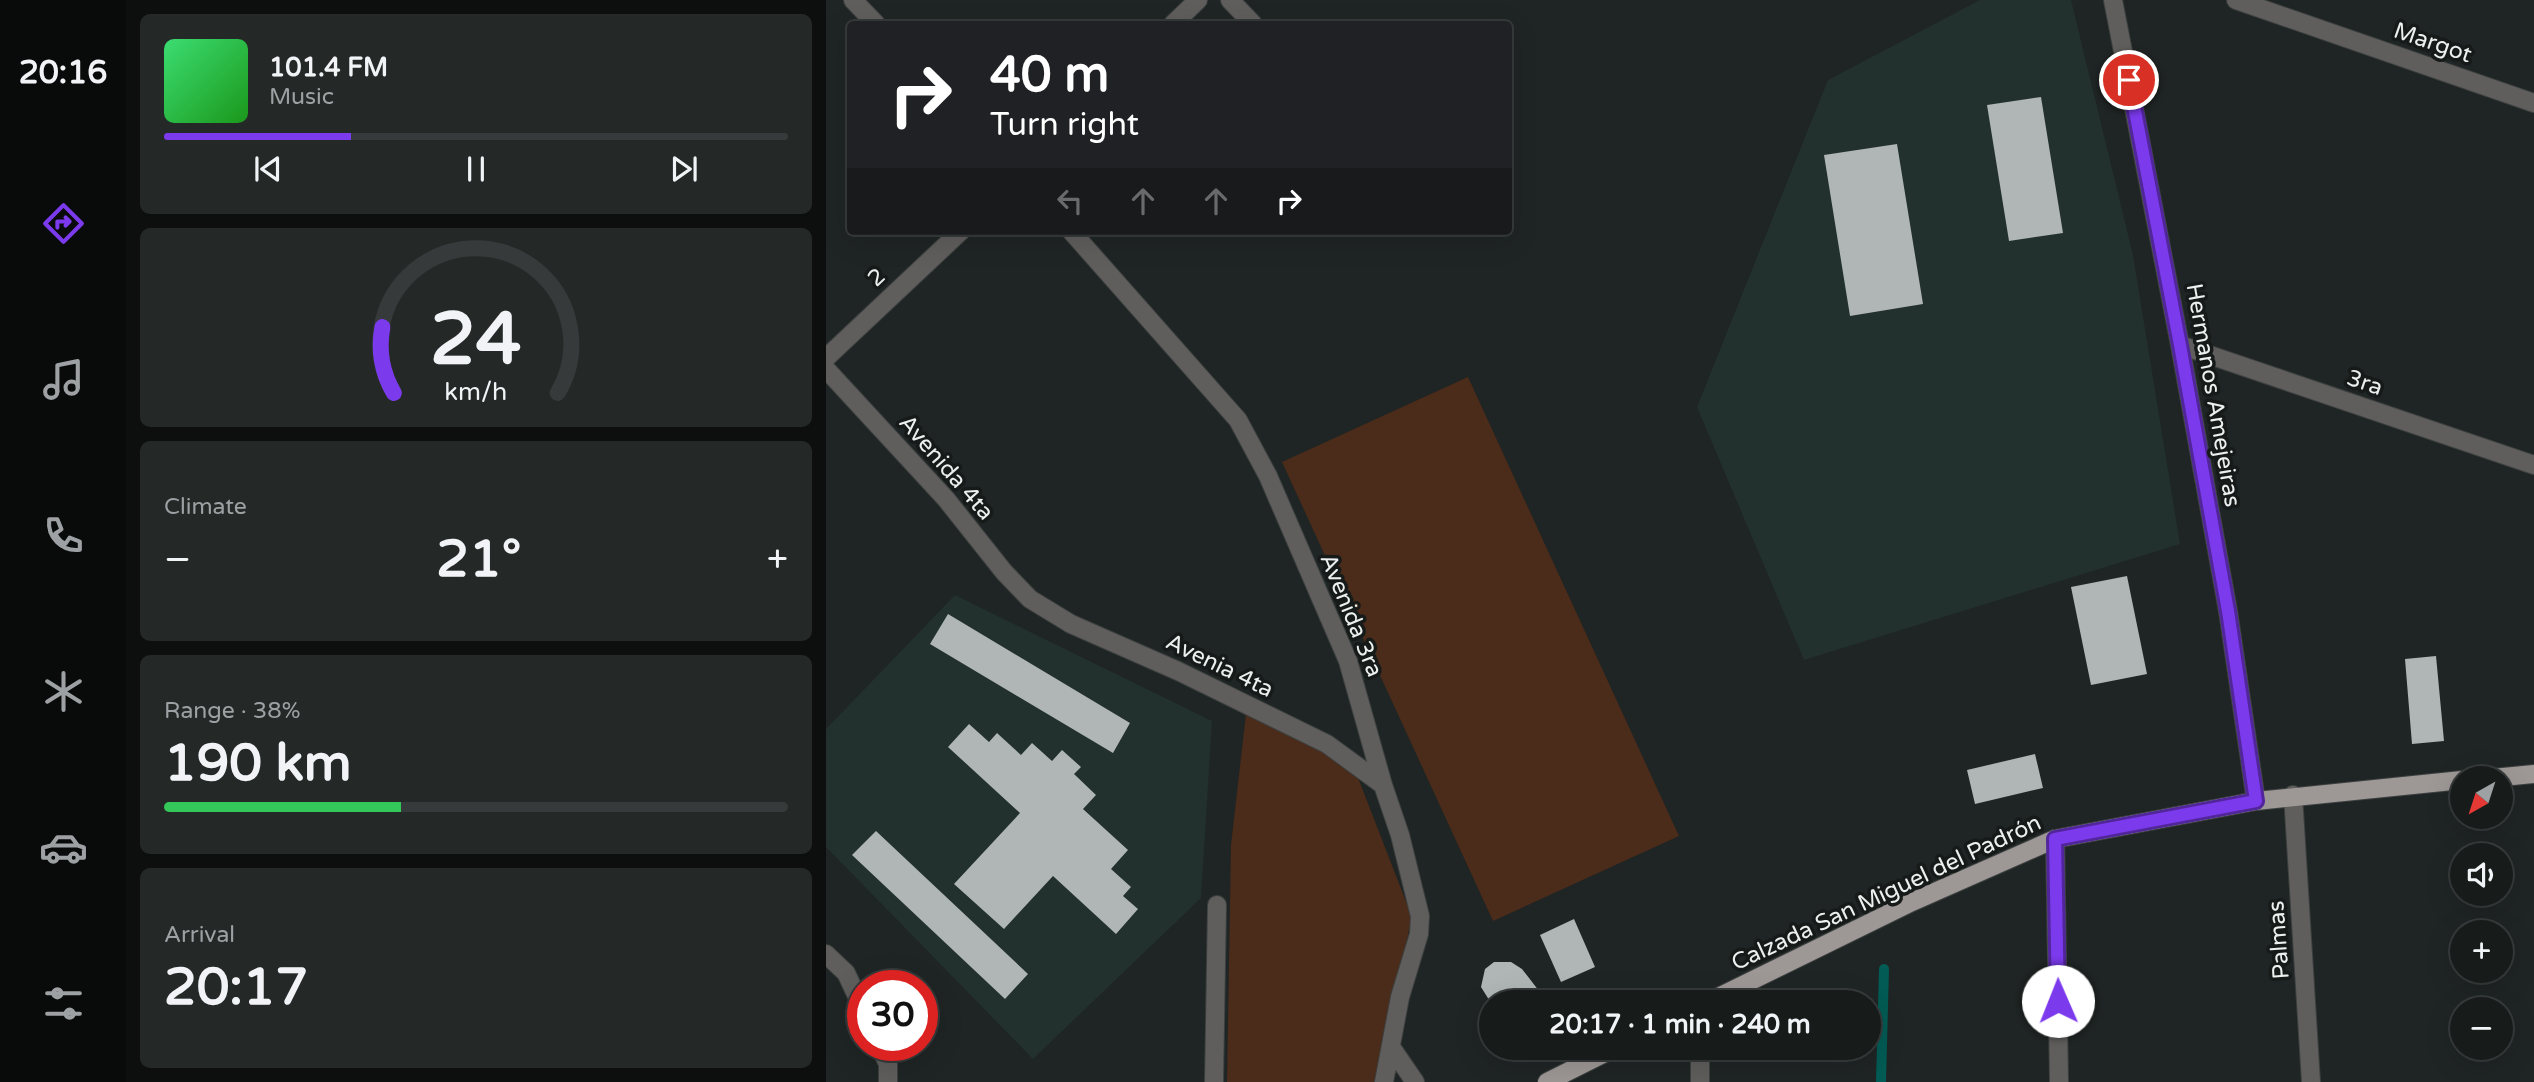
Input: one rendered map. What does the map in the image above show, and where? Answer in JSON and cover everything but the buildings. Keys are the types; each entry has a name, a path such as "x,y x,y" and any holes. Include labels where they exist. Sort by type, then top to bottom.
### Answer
{"main road":[{"path":"2513,776 2534,774"},
{"name":"Calzada San Miguel del Padrón","path":"1733,990 1912,902 2055,839 2256,801 2450,781"},
{"path":"1547,1082 1591,1060"}],"street":[{"path":"853,0 873,21"},
{"path":"1176,21 1198,0"},
{"path":"1230,0 1250,21"},
{"name":"Hermanos Amejeiras","path":"2113,0 2228,611 2256,801"},
{"name":"Margot","path":"2244,1 2534,103"},
{"name":"2","path":"826,358 957,235"},
{"name":"Avenida 3ra","path":"1075,235 1238,420 1268,476 1348,662 1400,835 1420,916 1419,934 1400,997 1384,1082"},
{"name":"3ra","path":"2180,345 2534,465"},
{"name":"Avenida 4ta","path":"826,369 946,499 1004,572 1030,599"},
{"name":"Avenia 4ta","path":"1030,599 1071,624 1178,671 1327,744 1383,785"},
{"name":"Palmas","path":"2293,796 2311,1082"},
{"path":"2055,839 2059,1082"},
{"path":"1214,1082 1217,905"},
{"path":"826,954 847,975"},
{"path":"1391,1047 1415,1082"},
{"path":"1700,1060 1700,1082"},
{"path":"887,1061 888,1082"}],"shaded area":[{"path":"1980,0 2071,0 2133,255 2180,544 1804,660 1697,407 1828,80"},
{"path":"1468,377 1679,836 1493,921 1282,462"},
{"path":"955,595 1212,721 1201,898 1033,1059 826,847 826,729"},
{"path":"1246,714 1324,741 1355,770 1412,917 1374,1082 1227,1082 1231,845"}],"waterway":[{"path":"1881,1082 1884,969"}],"route":[{"path":"2058,1001 2055,839 2256,801 2228,611 2129,80"}]}
